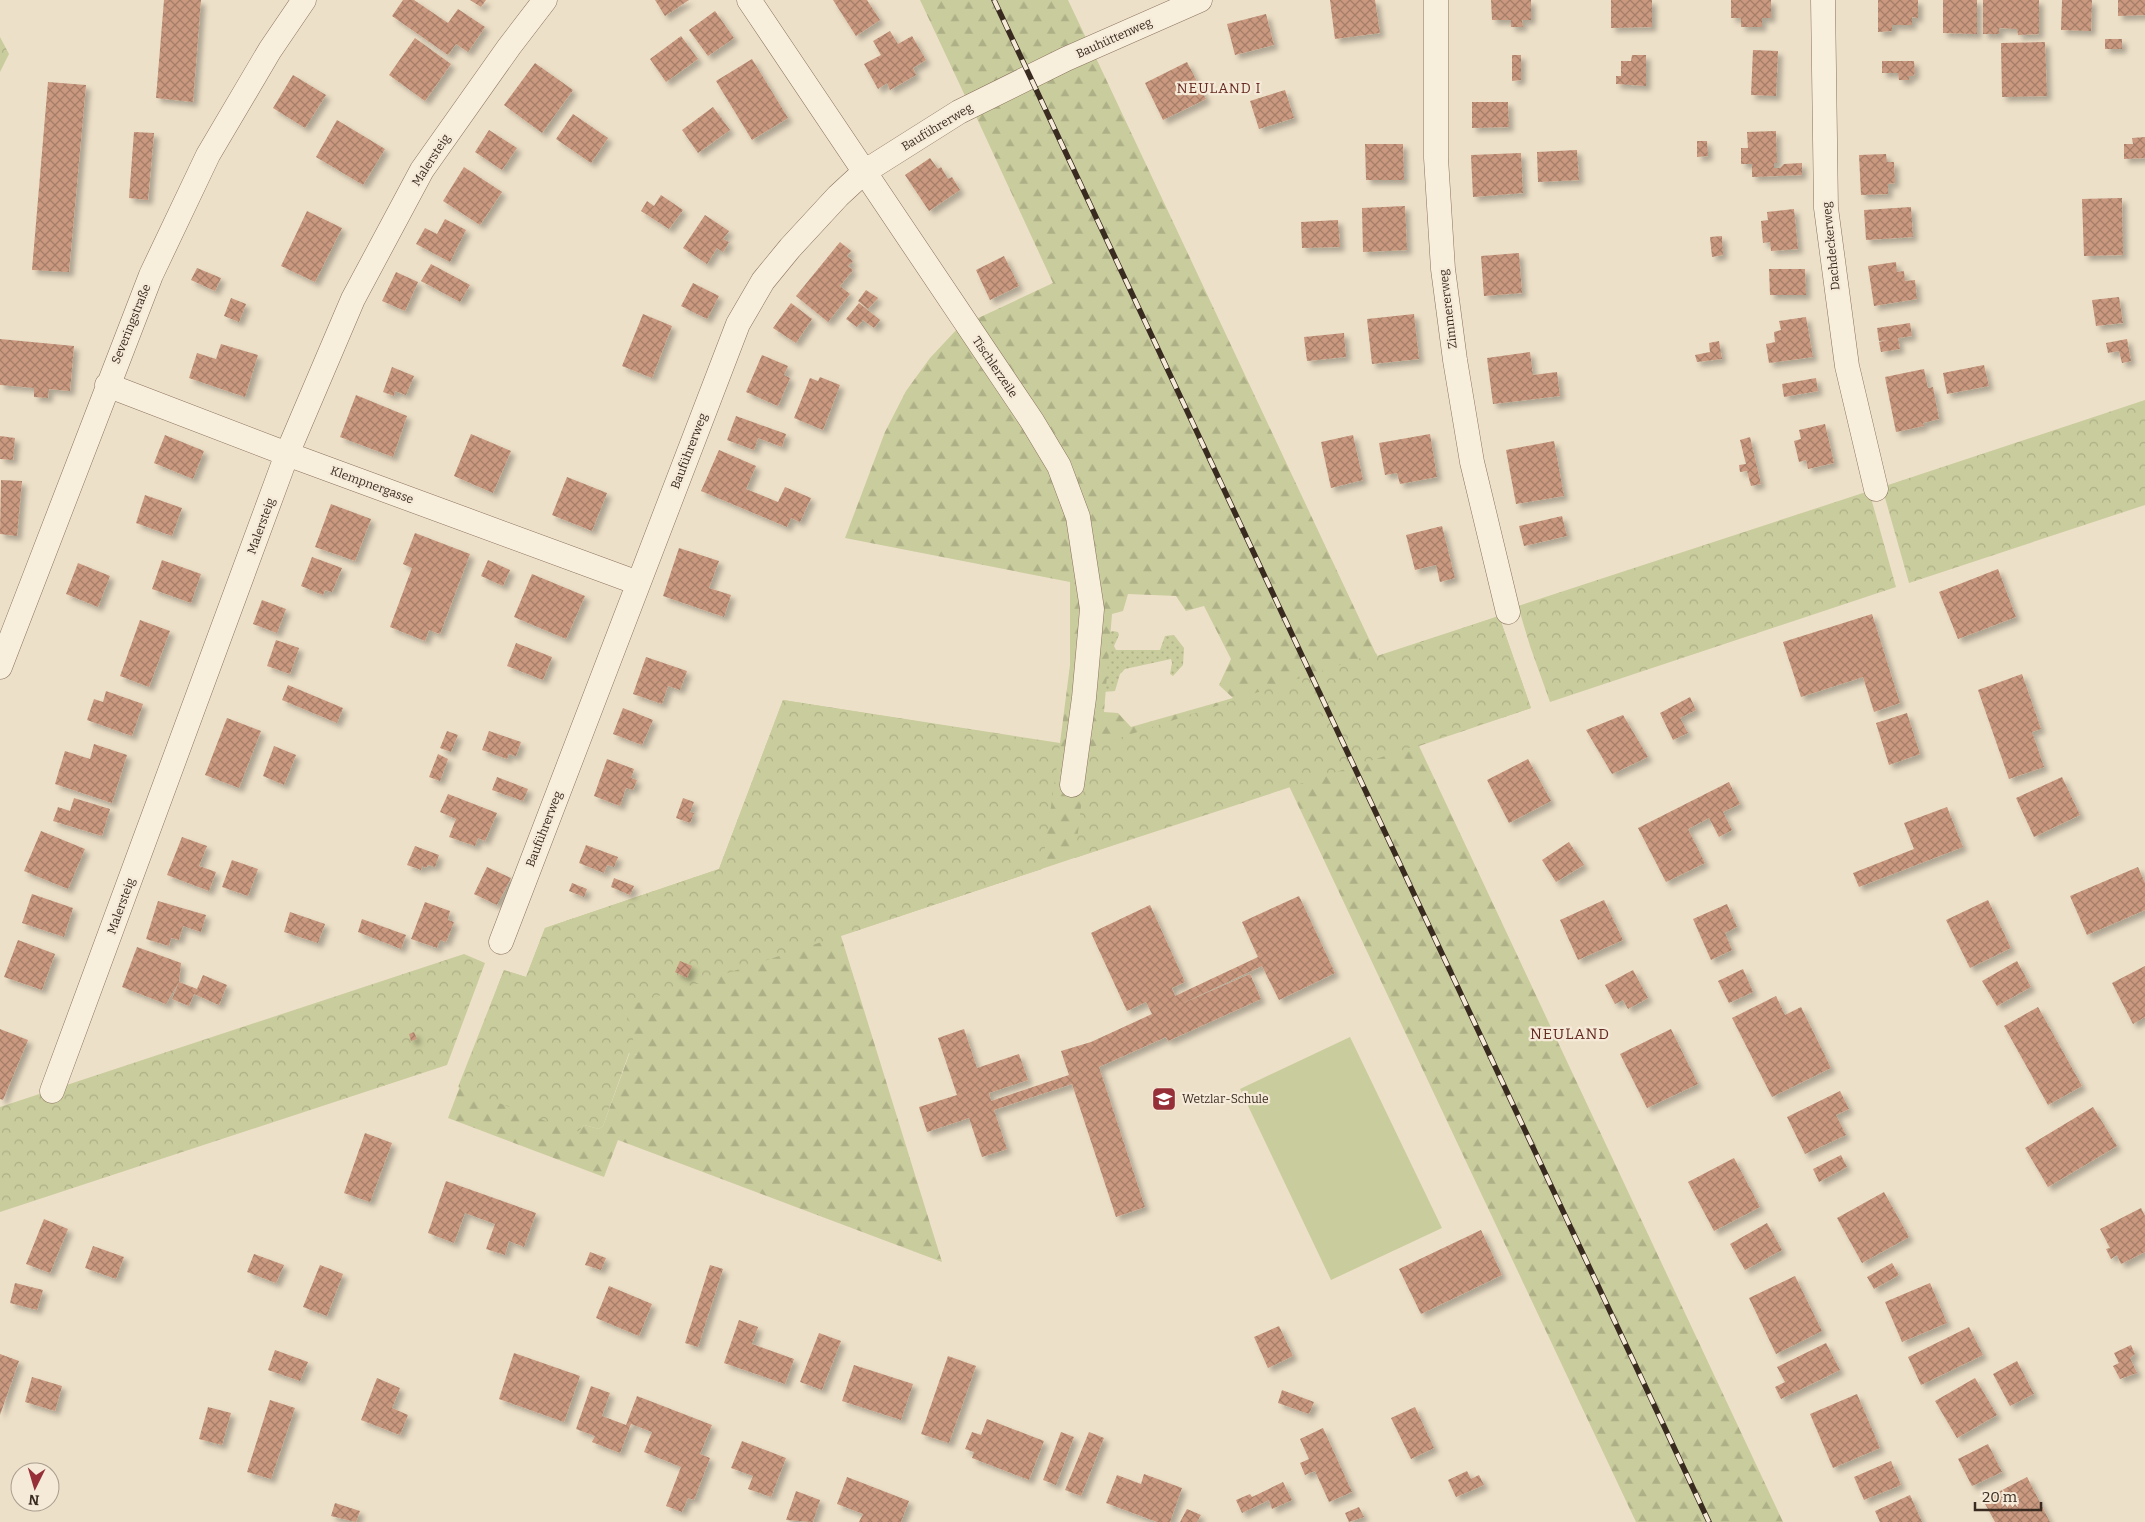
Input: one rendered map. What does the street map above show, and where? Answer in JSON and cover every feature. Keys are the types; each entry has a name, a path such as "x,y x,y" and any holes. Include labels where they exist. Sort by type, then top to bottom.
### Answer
{"street":[{"name":"Severingstraße","path":"0,667 107,385 151,275 208,155 270,50 304,0"},
{"name":"Malersteig","path":"52,1091 287,454 353,298 422,170 508,47 545,0"},
{"name":"Tischlerzeile","path":"749,0 1032,421 1059,466 1078,517 1092,609 1084,698 1072,785"},
{"name":"Bauhüttenweg","path":"1029,76 1200,0"},
{"name":"Zimmererweg","path":"1436,0 1436,158 1443,269 1455,360 1472,462 1508,612"},
{"name":"Dachdeckerweg","path":"1823,0 1826,208 1848,366 1876,489"},
{"name":"Bauführerweg","path":"501,942 738,324 763,282 790,248 838,196 864,172 959,112 1029,76"},
{"name":"Klempnergasse","path":"107,385 287,454 638,583"}],"green space":[{"path":"920,0 1068,0 1087,40 967,100"},
{"path":"0,37 9,54 0,72"},
{"path":"1096,58 1377,656 1499,616 1531,708 1419,746 1783,1522 1636,1522 1289,786 841,936 942,1262 618,1140 604,1177 448,1118 504,970 526,977 545,928 719,869 783,700 1060,743 1070,665 1070,582 845,538 885,432 906,391 930,358 959,327 1053,283 974,112","holes":["1128,594 1176,596 1186,611 1204,606 1231,659 1219,685 1233,698 1131,727 1118,713 1104,712 1112,614 1123,611","619,983 636,1055 630,1052 603,1126 599,1129 584,1125 581,1129"]},
{"path":"2145,400 2145,505 1909,583 1882,487"},
{"path":"1869,491 1896,587 1550,702 1518,606"},
{"path":"1499,616 1531,708 1075,858 1083,789 1092,747 1376,653 1378,657"},
{"path":"1109,632 1118,632 1119,635 1114,646 1116,650 1160,650 1165,636 1174,635 1184,648 1183,665 1173,676 1170,674 1171,659 1125,669 1120,674 1115,691 1103,692"},
{"path":"783,700 1060,744 1042,869 625,1007 637,1055 629,1053 603,1126 599,1129 584,1125 579,1131 574,1132 458,1087 504,970 526,977 545,928 719,869"},
{"path":"464,954 485,963 447,1065 0,1212 0,1107"},
{"path":"1350,1037 1442,1228 1331,1280 1240,1089"}],"building":[{"path":"164,0 201,0 193,102 156,98"},
{"path":"403,0 414,0 448,23 458,9 485,27 468,52 456,44 448,55 392,16"},
{"path":"470,0 486,0 481,7"},
{"path":"655,0 689,0 665,16"},
{"path":"833,0 867,0 880,20 856,36"},
{"path":"1330,0 1375,0 1380,33 1335,39"},
{"path":"1491,0 1531,0 1531,20 1522,20 1523,27 1511,27 1511,20 1492,20"},
{"path":"1611,0 1652,0 1652,27 1611,28"},
{"path":"1731,0 1771,0 1771,18 1762,18 1762,27 1741,27 1741,18 1731,18"},
{"path":"1878,0 1918,0 1918,18 1912,17 1912,25 1892,25 1892,31 1878,32"},
{"path":"1943,0 1977,0 1977,34 1943,33"},
{"path":"1983,0 2039,0 2039,34 2018,35 2017,29 1999,28 1999,34 1983,34"},
{"path":"2062,0 2092,0 2091,31 2061,30"},
{"path":"2118,0 2145,0 2145,15 2118,16"},
{"path":"715,11 734,38 708,56 689,30"},
{"path":"1266,14 1274,45 1235,55 1227,24"},
{"path":"890,31 898,44 912,36 926,60 913,68 916,75 890,90 887,83 878,89 864,64 881,55 873,41"},
{"path":"681,36 698,59 666,82 650,59"},
{"path":"415,38 451,64 425,101 389,75"},
{"path":"2105,39 2122,39 2122,49 2105,49"},
{"path":"2045,42 2047,96 2002,97 2001,43"},
{"path":"1753,50 1778,51 1776,96 1751,95"},
{"path":"1512,55 1521,55 1521,80 1512,81"},
{"path":"1632,55 1646,55 1646,86 1616,84 1616,76 1621,76 1621,61 1631,61"},
{"path":"752,59 788,118 752,140 716,81"},
{"path":"1882,61 1914,61 1915,73 1913,76 1909,76 1909,80 1899,80 1898,73 1882,73"},
{"path":"1187,62 1206,99 1163,120 1145,83"},
{"path":"535,63 573,90 542,133 504,105"},
{"path":"293,75 326,95 305,128 273,108"},
{"path":"48,82 86,85 69,272 32,270"},
{"path":"1285,90 1294,118 1259,129 1250,101"},
{"path":"1472,102 1508,102 1509,127 1472,128"},
{"path":"713,107 730,130 698,153 682,130"},
{"path":"573,114 608,138 591,163 556,139"},
{"path":"337,120 385,149 363,185 316,157"},
{"path":"489,130 517,148 502,170 475,152"},
{"path":"1776,131 1777,163 1774,163 1774,168 1780,168 1784,164 1802,163 1802,175 1752,177 1752,164 1741,164 1741,148 1748,148 1747,132"},
{"path":"134,132 154,133 148,200 129,198"},
{"path":"2145,137 2145,158 2124,159 2124,144 2133,144 2132,138"},
{"path":"1697,141 1707,141 1708,156 1697,157"},
{"path":"1365,144 1403,144 1404,180 1366,180"},
{"path":"1577,150 1579,180 1538,182 1537,152"},
{"path":"1521,153 1523,193 1473,197 1471,155"},
{"path":"1886,154 1887,162 1894,162 1895,183 1888,184 1888,194 1861,195 1859,155"},
{"path":"930,158 938,169 941,167 948,179 952,177 960,190 929,211 905,175"},
{"path":"464,167 502,192 480,225 443,201"},
{"path":"661,195 683,210 669,229 641,211 647,201 654,206"},
{"path":"2122,198 2123,255 2084,256 2082,199"},
{"path":"1405,206 1407,250 1363,252 1362,208"},
{"path":"1911,207 1913,237 1866,240 1864,210"},
{"path":"1794,209 1798,249 1771,251 1770,242 1763,243 1761,221 1768,220 1767,212"},
{"path":"307,211 342,228 315,282 281,266"},
{"path":"705,215 729,231 723,239 729,242 723,252 717,248 707,264 683,248"},
{"path":"445,219 466,230 450,262 416,244 425,228 437,234"},
{"path":"1338,220 1340,247 1302,248 1301,222"},
{"path":"1722,236 1723,255 1712,257 1710,237"},
{"path":"840,242 851,251 847,256 853,261 848,266 853,270 840,286 850,294 828,322 796,296"},
{"path":"1519,253 1522,293 1484,296 1481,256"},
{"path":"1004,256 1019,286 990,300 976,270"},
{"path":"1896,262 1897,272 1904,271 1905,281 1915,280 1917,299 1874,306 1868,266"},
{"path":"431,264 470,285 460,302 421,281"},
{"path":"197,268 221,278 215,291 191,280"},
{"path":"1769,269 1805,269 1806,295 1770,295"},
{"path":"396,272 418,282 405,311 382,301"},
{"path":"693,283 719,296 707,319 681,306"},
{"path":"866,290 878,298 868,309 858,301"},
{"path":"2119,297 2123,323 2096,326 2092,300"},
{"path":"231,298 246,304 239,322 224,316"},
{"path":"791,303 812,319 796,343 773,328"},
{"path":"859,303 880,320 874,328 863,320 857,327 846,319"},
{"path":"643,314 672,326 652,378 622,366"},
{"path":"1414,314 1419,359 1372,364 1367,319"},
{"path":"1806,317 1813,357 1769,363 1766,344 1775,342 1774,332 1781,330 1779,321"},
{"path":"1910,323 1912,336 1898,338 1900,349 1881,352 1879,342 1887,340 1879,341 1877,328"},
{"path":"1344,333 1346,357 1307,361 1304,337"},
{"path":"0,339 74,346 70,391 49,389 48,398 34,397 34,388 0,385"},
{"path":"2127,339 2131,361 2122,363 2119,351 2108,353 2106,343"},
{"path":"1719,341 1722,359 1697,362 1695,355 1710,352 1709,343"},
{"path":"221,344 258,355 245,397 189,378 197,353 216,359"},
{"path":"1530,352 1533,375 1557,372 1560,396 1493,404 1487,358"},
{"path":"762,355 788,366 784,375 790,378 778,406 746,392"},
{"path":"1984,365 1989,386 1947,394 1943,373"},
{"path":"392,367 414,376 406,395 395,391 394,396 383,392"},
{"path":"1924,369 1928,388 1933,387 1939,419 1923,423 1924,426 1896,432 1885,377"},
{"path":"820,377 840,385 823,430 794,418 810,378 818,381"},
{"path":"1816,378 1818,391 1784,397 1782,384"},
{"path":"356,395 407,416 393,457 340,437"},
{"path":"736,416 786,434 782,447 758,438 754,450 727,440"},
{"path":"1825,424 1834,463 1808,469 1806,460 1799,462 1794,441 1801,439 1799,430"},
{"path":"471,434 511,451 493,493 454,476"},
{"path":"1430,434 1437,477 1400,484 1397,473 1385,475 1379,443"},
{"path":"165,435 204,451 193,479 154,463"},
{"path":"1353,435 1363,480 1331,488 1321,442"},
{"path":"0,436 15,438 13,460 0,459"},
{"path":"1750,437 1761,484 1751,486 1747,471 1740,472 1739,465 1746,464 1740,440"},
{"path":"1554,441 1564,496 1516,504 1506,450"},
{"path":"719,450 756,466 746,489 778,502 785,487 811,498 800,522 791,518 787,527 701,491"},
{"path":"567,477 607,493 592,531 552,515"},
{"path":"1,480 22,481 17,536 0,534"},
{"path":"145,495 182,508 172,536 136,523"},
{"path":"331,504 371,519 355,561 315,547"},
{"path":"1562,516 1567,536 1524,546 1519,526"},
{"path":"1442,526 1455,578 1440,582 1436,565 1415,570 1406,535"},
{"path":"415,533 470,554 440,634 429,630 425,641 390,627 412,568 403,564"},
{"path":"679,548 719,561 709,588 731,595 724,617 663,596"},
{"path":"312,557 342,568 332,592 325,590 323,595 301,586"},
{"path":"162,560 201,574 191,603 152,589"},
{"path":"488,560 510,570 503,586 481,576"},
{"path":"78,563 110,576 98,607 66,594"},
{"path":"1998,569 2016,617 1958,639 1939,592"},
{"path":"532,574 585,596 566,639 514,617"},
{"path":"262,600 286,609 277,633 253,624"},
{"path":"1872,614 1900,703 1874,712 1863,677 1801,697 1783,642"},
{"path":"140,620 170,631 149,687 120,676"},
{"path":"276,640 299,648 290,674 267,666"},
{"path":"516,643 552,657 543,680 507,666"},
{"path":"646,657 687,671 680,690 668,686 662,704 633,694"},
{"path":"2022,674 2041,729 2032,732 2044,767 2009,779 1978,690"},
{"path":"288,685 343,708 337,723 282,700"},
{"path":"106,691 143,704 132,736 87,720 94,699 103,702"},
{"path":"1690,697 1696,710 1680,718 1688,733 1673,740 1660,713"},
{"path":"623,708 653,720 642,745 613,734"},
{"path":"1907,713 1920,754 1889,765 1876,723"},
{"path":"1623,715 1648,757 1612,774 1586,730"},
{"path":"227,718 261,731 239,788 205,775"},
{"path":"447,731 458,735 451,752 440,748"},
{"path":"489,731 521,742 516,756 509,754 507,759 482,750"},
{"path":"94,744 127,755 112,803 55,784 65,751 90,759"},
{"path":"274,746 296,755 284,785 263,776"},
{"path":"438,754 448,759 440,781 429,777"},
{"path":"607,759 634,769 631,778 637,780 633,790 626,788 620,806 594,796"},
{"path":"1528,759 1551,801 1509,823 1487,780"},
{"path":"497,777 528,789 523,801 492,790"},
{"path":"2062,777 2080,815 2034,837 2016,798"},
{"path":"1729,782 1740,804 1723,812 1732,830 1719,837 1709,818 1688,829 1705,863 1666,882 1638,828"},
{"path":"448,794 497,813 485,841 478,838 475,846 449,837 456,819 440,812"},
{"path":"74,798 110,809 102,836 53,821 58,807 70,811"},
{"path":"683,798 694,802 690,812 694,813 690,823 676,818"},
{"path":"1947,807 1963,847 1859,887 1853,873 1914,849 1904,823"},
{"path":"41,831 85,849 68,889 24,871"},
{"path":"182,837 207,846 199,866 216,872 209,891 167,875"},
{"path":"1569,842 1584,865 1556,882 1542,860"},
{"path":"586,845 618,857 614,867 607,865 604,873 579,863"},
{"path":"415,846 439,855 435,867 428,865 426,868 422,866 421,870 407,865"},
{"path":"232,860 258,869 248,896 222,887"},
{"path":"487,867 511,878 497,905 474,894"},
{"path":"2138,867 2145,883 2145,910 2087,935 2070,896"},
{"path":"614,878 634,886 630,895 611,887"},
{"path":"572,883 587,889 584,897 569,891"},
{"path":"32,894 73,908 64,937 22,923"},
{"path":"1299,896 1335,973 1279,1000 1262,966 1179,1005 1250,974 1261,999 1168,1041 1166,1037 1099,1067 1145,1207 1116,1217 1072,1084 994,1110 1007,1149 982,1157 969,1118 927,1132 919,1107 957,1095 938,1038 964,1029 977,1068 1019,1054 1028,1080 989,1093 991,1101 1069,1075 1061,1051 1091,1042 1152,1014 1146,1002 1127,1011 1091,933 1150,905 1185,982 1172,988 1175,996 1258,957 1242,922"},
{"path":"1604,900 1623,940 1578,960 1560,920"},
{"path":"1988,900 2011,948 1970,968 1946,920"},
{"path":"158,901 206,915 201,932 183,926 179,940 171,938 169,946 146,939"},
{"path":"425,902 450,911 448,920 454,922 446,942 440,940 437,948 411,939"},
{"path":"1727,904 1737,927 1725,933 1732,950 1711,960 1693,919"},
{"path":"290,912 325,924 318,943 284,932"},
{"path":"362,919 406,935 401,949 358,932"},
{"path":"18,940 55,954 42,990 4,977"},
{"path":"137,947 181,963 179,982 166,1004 122,987"},
{"path":"680,961 692,966 687,978 675,972"},
{"path":"2017,961 2031,987 1997,1006 1982,981"},
{"path":"2145,966 2145,1017 2133,1024 2112,983"},
{"path":"1743,969 1753,992 1729,1003 1718,981"},
{"path":"1633,970 1648,998 1628,1009 1623,1000 1615,1004 1605,985"},
{"path":"203,975 227,985 219,1005 194,994 189,1006 172,999 179,982 197,989"},
{"path":"1776,996 1785,1015 1801,1007 1831,1068 1772,1097 1732,1018"},
{"path":"2038,1007 2082,1086 2048,1105 2004,1026"},
{"path":"0,1029 28,1040 3,1100 0,1099"},
{"path":"1671,1029 1698,1084 1647,1108 1620,1054"},
{"path":"414,1032 417,1039 411,1041 409,1034"},
{"path":"1840,1091 1849,1109 1836,1115 1846,1135 1805,1154 1787,1117"},
{"path":"2093,1107 2117,1146 2048,1187 2025,1148"},
{"path":"365,1133 392,1143 370,1202 344,1193"},
{"path":"1841,1155 1847,1167 1819,1182 1813,1169"},
{"path":"1734,1158 1760,1207 1714,1231 1688,1182"},
{"path":"446,1181 536,1213 524,1247 509,1241 505,1255 486,1249 495,1224 465,1213 454,1243 428,1233"},
{"path":"1884,1192 1909,1237 1862,1263 1837,1218"},
{"path":"2141,1208 2145,1216 2145,1252 2121,1264 2117,1255 2111,1259 2106,1249 2110,1248 2100,1229"},
{"path":"44,1219 68,1229 50,1273 26,1264"},
{"path":"1767,1223 1782,1250 1745,1270 1730,1244"},
{"path":"1481,1230 1502,1275 1421,1314 1399,1269"},
{"path":"93,1246 124,1257 116,1279 85,1268"},
{"path":"590,1252 606,1258 601,1270 585,1265"},
{"path":"254,1254 284,1265 276,1283 247,1272"},
{"path":"1892,1263 1899,1275 1874,1289 1867,1277"},
{"path":"320,1265 343,1274 327,1316 303,1307"},
{"path":"710,1265 723,1269 698,1347 685,1343"},
{"path":"1795,1276 1822,1331 1776,1354 1749,1298"},
{"path":"15,1283 43,1290 37,1310 10,1303"},
{"path":"1930,1283 1947,1323 1902,1342 1885,1302"},
{"path":"609,1286 652,1304 639,1336 596,1318"},
{"path":"739,1320 758,1327 752,1344 794,1359 785,1384 724,1363"},
{"path":"1279,1326 1293,1356 1268,1368 1254,1337"},
{"path":"1969,1327 1983,1355 1921,1385 1908,1357"},
{"path":"819,1333 841,1341 822,1390 800,1382"},
{"path":"1826,1343 1840,1370 1781,1399 1775,1387 1785,1382 1777,1367"},
{"path":"2131,1345 2135,1354 2130,1358 2137,1373 2120,1379 2113,1366 2119,1363 2114,1353"},
{"path":"275,1350 308,1362 300,1381 268,1370"},
{"path":"514,1353 580,1376 564,1422 499,1399"},
{"path":"0,1354 19,1361 0,1415"},
{"path":"948,1356 976,1366 949,1443 921,1434"},
{"path":"2017,1361 2034,1394 2010,1406 1993,1374"},
{"path":"854,1365 913,1384 901,1420 842,1401"},
{"path":"32,1377 62,1386 55,1411 25,1402"},
{"path":"377,1378 400,1388 392,1408 408,1415 400,1435 361,1420"},
{"path":"1975,1378 1997,1415 1957,1438 1935,1401"},
{"path":"591,1386 610,1393 602,1416 626,1425 637,1396 712,1425 700,1454 710,1458 694,1500 688,1498 682,1512 666,1506 681,1467 644,1452 652,1432 631,1424 620,1453 592,1442 595,1436 576,1429"},
{"path":"1282,1390 1314,1402 1309,1414 1278,1403"},
{"path":"1857,1394 1880,1448 1833,1468 1810,1414"},
{"path":"270,1400 295,1408 271,1479 247,1472"},
{"path":"208,1407 231,1413 222,1445 199,1439"},
{"path":"1415,1407 1434,1448 1411,1459 1391,1418"},
{"path":"987,1419 1044,1441 1029,1480 972,1458 974,1452 965,1449 972,1432 981,1435"},
{"path":"1323,1428 1352,1492 1329,1502 1315,1471 1305,1475 1300,1463 1309,1459 1300,1439"},
{"path":"1061,1432 1074,1437 1056,1485 1043,1480"},
{"path":"1089,1432 1104,1438 1081,1496 1065,1490"},
{"path":"742,1441 786,1458 771,1497 748,1489 753,1476 731,1468"},
{"path":"1988,1444 2002,1472 1972,1486 1958,1459"},
{"path":"1891,1461 1901,1485 1864,1500 1854,1477"},
{"path":"1467,1471 1471,1479 1479,1475 1484,1485 1456,1497 1448,1480"},
{"path":"1144,1474 1182,1488 1170,1522 1157,1522 1106,1503 1117,1475 1141,1484"},
{"path":"847,1477 909,1501 901,1522 859,1522 863,1514 837,1504"},
{"path":"2027,1477 2050,1522 1995,1522 1983,1500"},
{"path":"1283,1482 1292,1500 1272,1509 1269,1500 1242,1513 1236,1500 1250,1494 1252,1497"},
{"path":"796,1491 820,1500 813,1522 786,1520"},
{"path":"1910,1495 1922,1522 1880,1522 1875,1511"},
{"path":"335,1503 360,1511 356,1522 331,1516"},
{"path":"1359,1507 1364,1517 1349,1522 1345,1513"},
{"path":"1187,1509 1201,1515 1197,1522 1180,1522"}],"railway":[{"path":"994,0 1709,1522"}],"place":[{"name":"Wetzlar-Schule","path":"1164,1099"}],"district":[{"name":"NEULAND I","path":"1219,88"},
{"name":"NEULAND","path":"1570,1034"}]}
